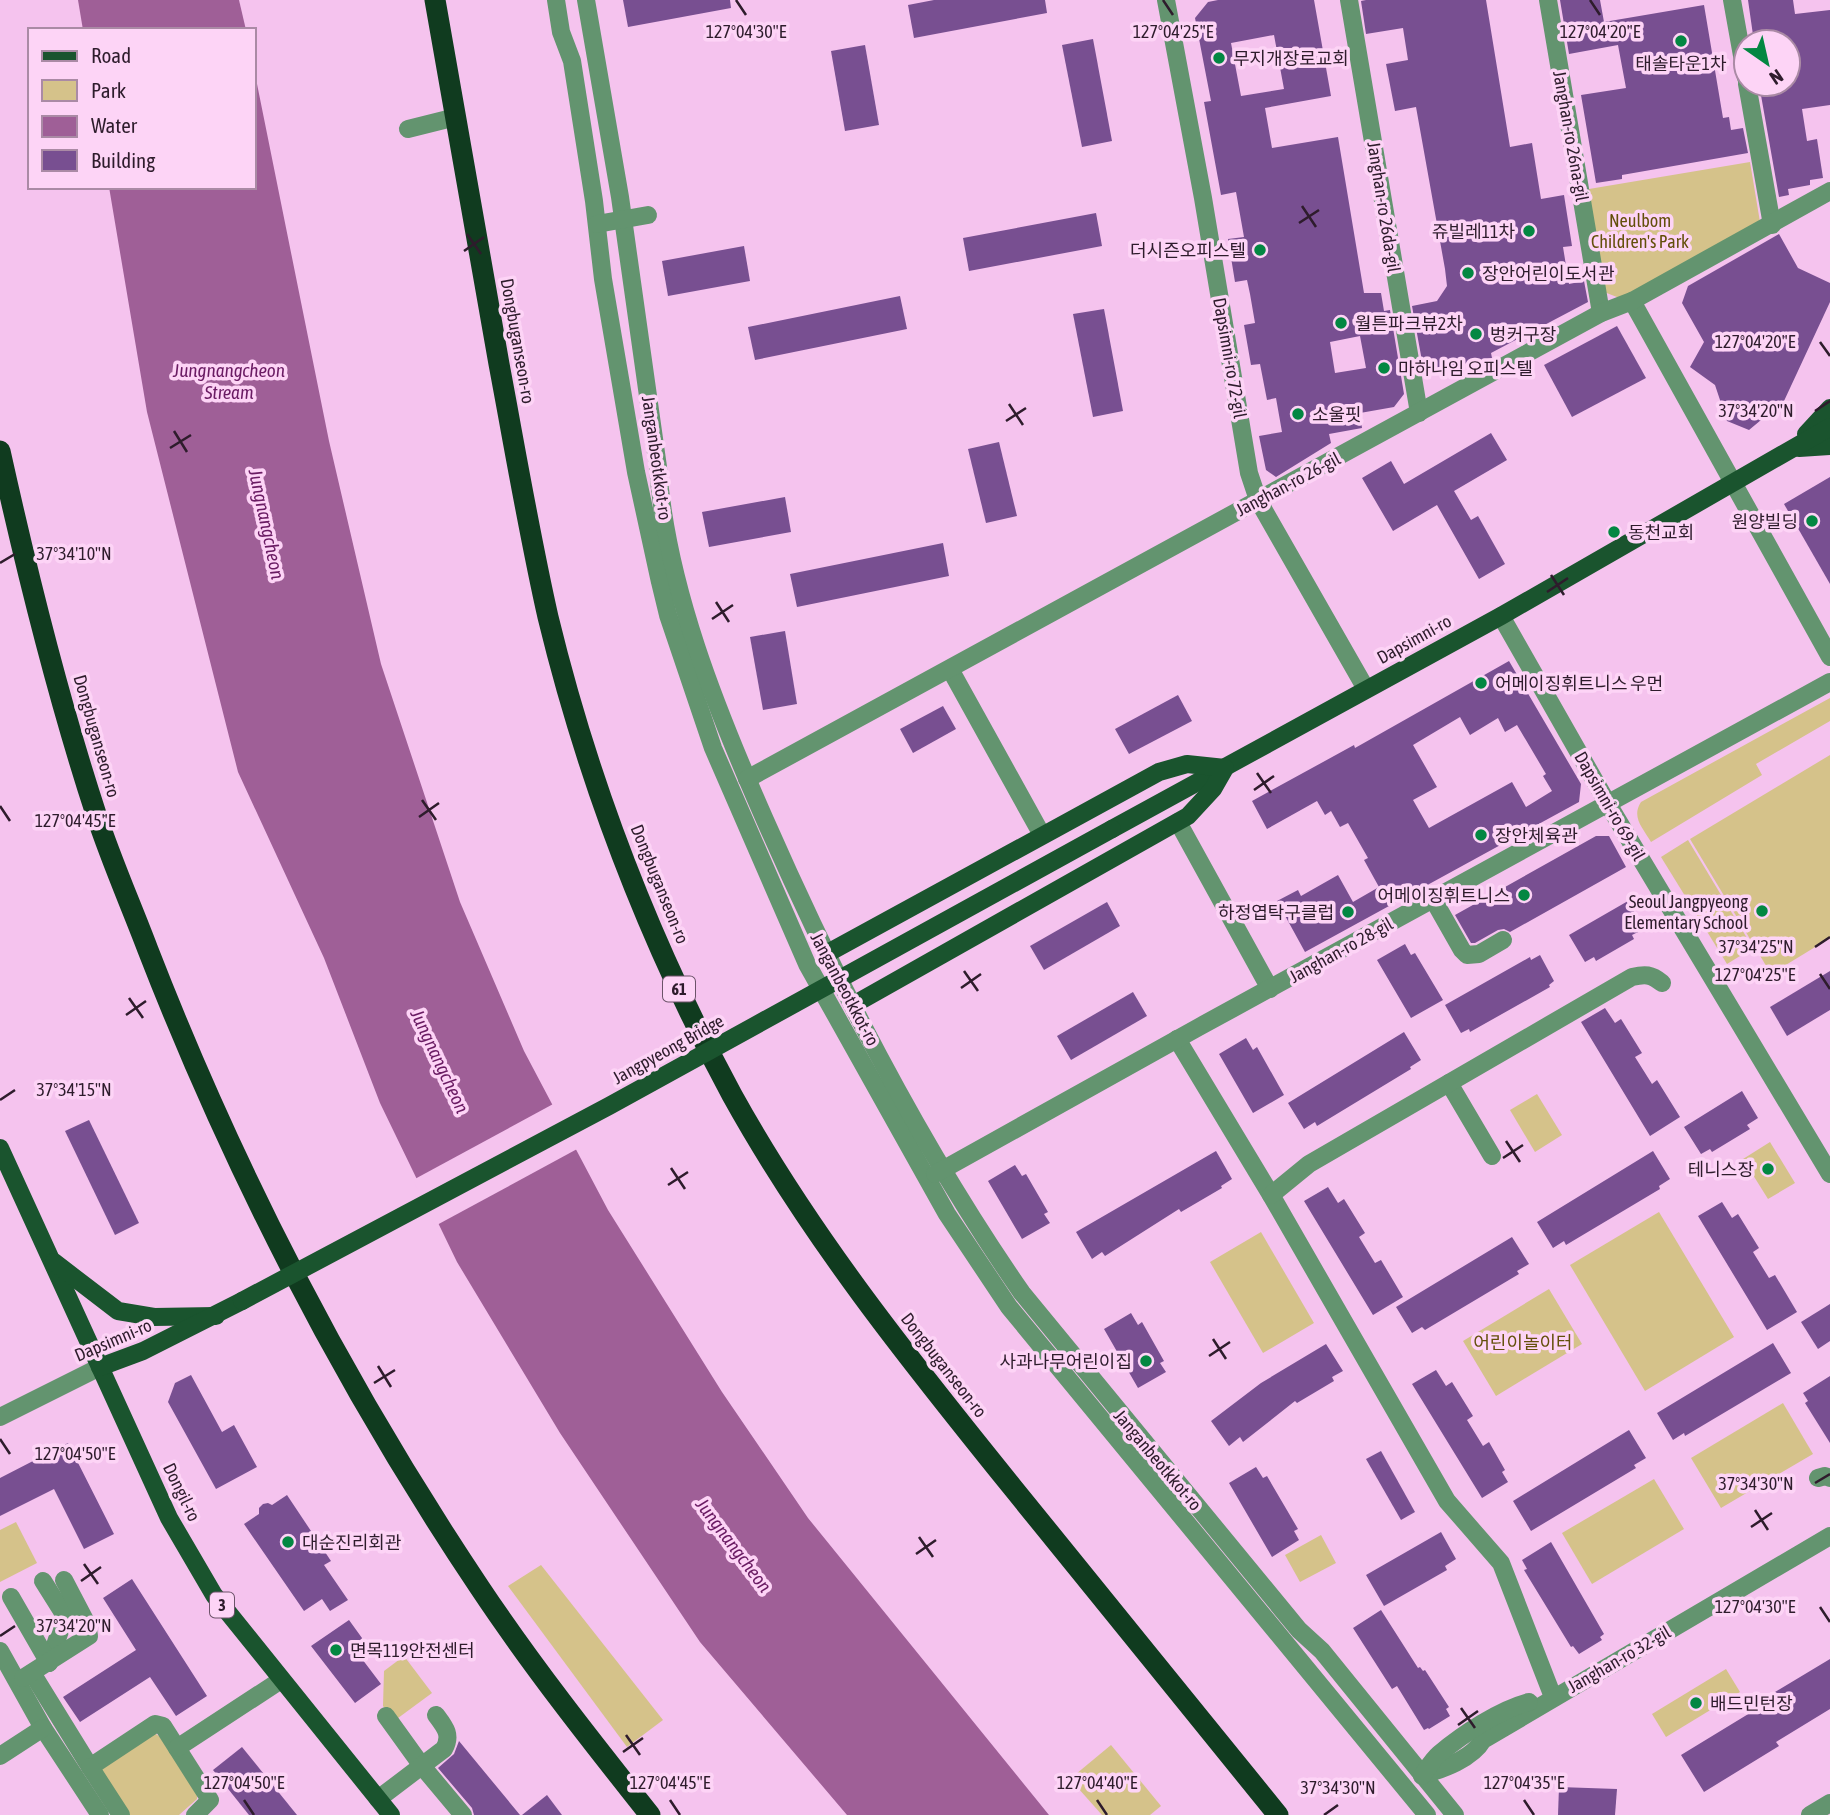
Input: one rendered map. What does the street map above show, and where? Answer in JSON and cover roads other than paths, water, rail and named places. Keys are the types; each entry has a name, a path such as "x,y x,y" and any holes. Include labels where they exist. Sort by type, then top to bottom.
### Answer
{"highway":[{"name":"Dongbuganseon-ro","path":"435,0 522,489 549,618 578,724 615,839 688,1009 733,1096 780,1176 854,1284 956,1417 1278,1815"},
{"name":"Dongbuganseon-ro","path":"0,451 52,663 96,816 173,1014 268,1224 321,1326 418,1491 481,1590 650,1815"}],"main road":[{"path":"1792,449 1830,408"},
{"name":"Dapsimni-ro","path":"1112,829 1501,616 1830,427"},
{"path":"1792,449 1830,446"},
{"path":"826,954 1159,772 1187,764 1224,768 1209,794 1178,822 853,1005"},
{"name":"Jangpyeong Bridge","path":"243,1301 609,1106 1112,829"},
{"name":"Dongil-ro","path":"0,1148 169,1518 214,1595 391,1815"},
{"path":"52,1260 118,1311 154,1317 216,1316"},
{"name":"Dapsimni-ro","path":"100,1367 144,1351 243,1301"}],"street":[{"name":"Janganbeotkkot-ro","path":"556,0 561,32 572,61 603,279 646,527 668,615 699,711 807,964 935,1174 1022,1293 1299,1630 1322,1651 1455,1815"},
{"name":"Janganbeotkkot-ro","path":"586,0 624,219 660,498 673,558 717,707 812,928 853,1005 978,1262 1016,1316 1427,1815"},
{"name":"Dapsimni-ro 72-gil","path":"1166,0 1203,198 1249,473 1258,500 1366,689"},
{"name":"Janghan-ro 26da-gil","path":"1349,0 1419,413"},
{"name":"Janghan-ro 26na-gil","path":"1548,0 1601,313"},
{"path":"1732,0 1737,28"},
{"path":"1749,98 1772,225"},
{"path":"408,129 456,117"},
{"name":"Janghan-ro 26-gil","path":"747,779 1601,313 1632,301 1772,225 1830,191"},
{"path":"597,224 648,215"},
{"path":"1632,301 1830,657"},
{"name":"Dapsimni-ro 69-gil","path":"1501,616 1608,804 1823,1149 1830,1174"},
{"path":"950,669 1042,835"},
{"name":"Janghan-ro 28-gil","path":"935,1174 1830,682"},
{"path":"1178,822 1270,989"},
{"path":"1433,899 1462,950 1467,954 1479,954 1503,940"},
{"path":"1271,1195 1309,1164 1632,977 1653,975 1662,984"},
{"path":"1177,1039 1271,1195 1447,1501 1501,1563 1553,1697"},
{"path":"1448,1083 1492,1156"},
{"name":"Dapsimni-ro","path":"0,1417 100,1367"},
{"name":"Janghan-ro 32-gil","path":"1423,1775 1446,1768 1478,1748 1483,1740 1553,1697 1830,1536"},
{"path":"25,1677 89,1636 88,1624 64,1580"},
{"path":"43,1581 65,1616 49,1663"},
{"path":"11,1597 49,1663"},
{"path":"0,1651 25,1677 90,1766 121,1815"},
{"path":"25,1677 43,1728 100,1815"},
{"path":"177,1748 281,1680"},
{"name":"Janghan-ro 32-gil","path":"1405,1789 1423,1775 1436,1756 1497,1714 1524,1702 1553,1697"},
{"path":"378,1799 444,1749 449,1739 448,1732 436,1715"},
{"path":"386,1716 422,1766 463,1815"},
{"path":"90,1766 155,1724 163,1726 210,1800 195,1815"},
{"path":"0,1756 43,1728"},
{"path":"1810,1815 1830,1802"}],"water":[{"path":"78,0 239,0 246,28 83,28"},
{"name":"Jungnangcheon Stream","path":"256,79 329,441 381,664 460,902 524,1051 608,1210 722,1392 808,1518 1049,1815 847,1815 700,1642 560,1433 457,1262 380,1103 324,958 238,772 147,412 109,189 256,189"}],"place":[{"name":"태솔타운1차","path":"1681,41"},
{"name":"무지개장로교회","path":"1219,58"},
{"name":"쥬빌레11차","path":"1529,231"},
{"name":"더시즌오피스텔","path":"1260,250"},
{"name":"장안어린이도서관","path":"1468,273"},
{"name":"월튼파크뷰2차","path":"1341,323"},
{"name":"벙커구장","path":"1476,334"},
{"name":"마하나임 오피스텔","path":"1384,368"},
{"name":"소울핏","path":"1298,414"},
{"name":"원양빌딩","path":"1812,521"},
{"name":"동천교회","path":"1614,532"},
{"name":"어메이징휘트니스 우먼","path":"1481,683"},
{"name":"장안체육관","path":"1481,835"},
{"name":"어메이징휘트니스","path":"1524,895"},
{"name":"Seoul Jangpyeong Elementary School","path":"1762,911"},
{"name":"하정엽탁구클럽","path":"1348,912"},
{"name":"테니스장","path":"1768,1169"},
{"name":"사과나무어린이집","path":"1146,1361"},
{"name":"대순진리회관","path":"288,1542"},
{"name":"면목119안전센터","path":"336,1650"},
{"name":"배드민턴장","path":"1696,1703"}],"park label":[{"name":"Neulbom Children's Park","path":"1640,230"},
{"name":"어린이놀이터","path":"1523,1342"}],"water label":[{"name":"Jungnangcheon","path":"267,524"},
{"name":"Jungnangcheon","path":"440,1061"},
{"name":"Jungnangcheon","path":"734,1545"}]}
